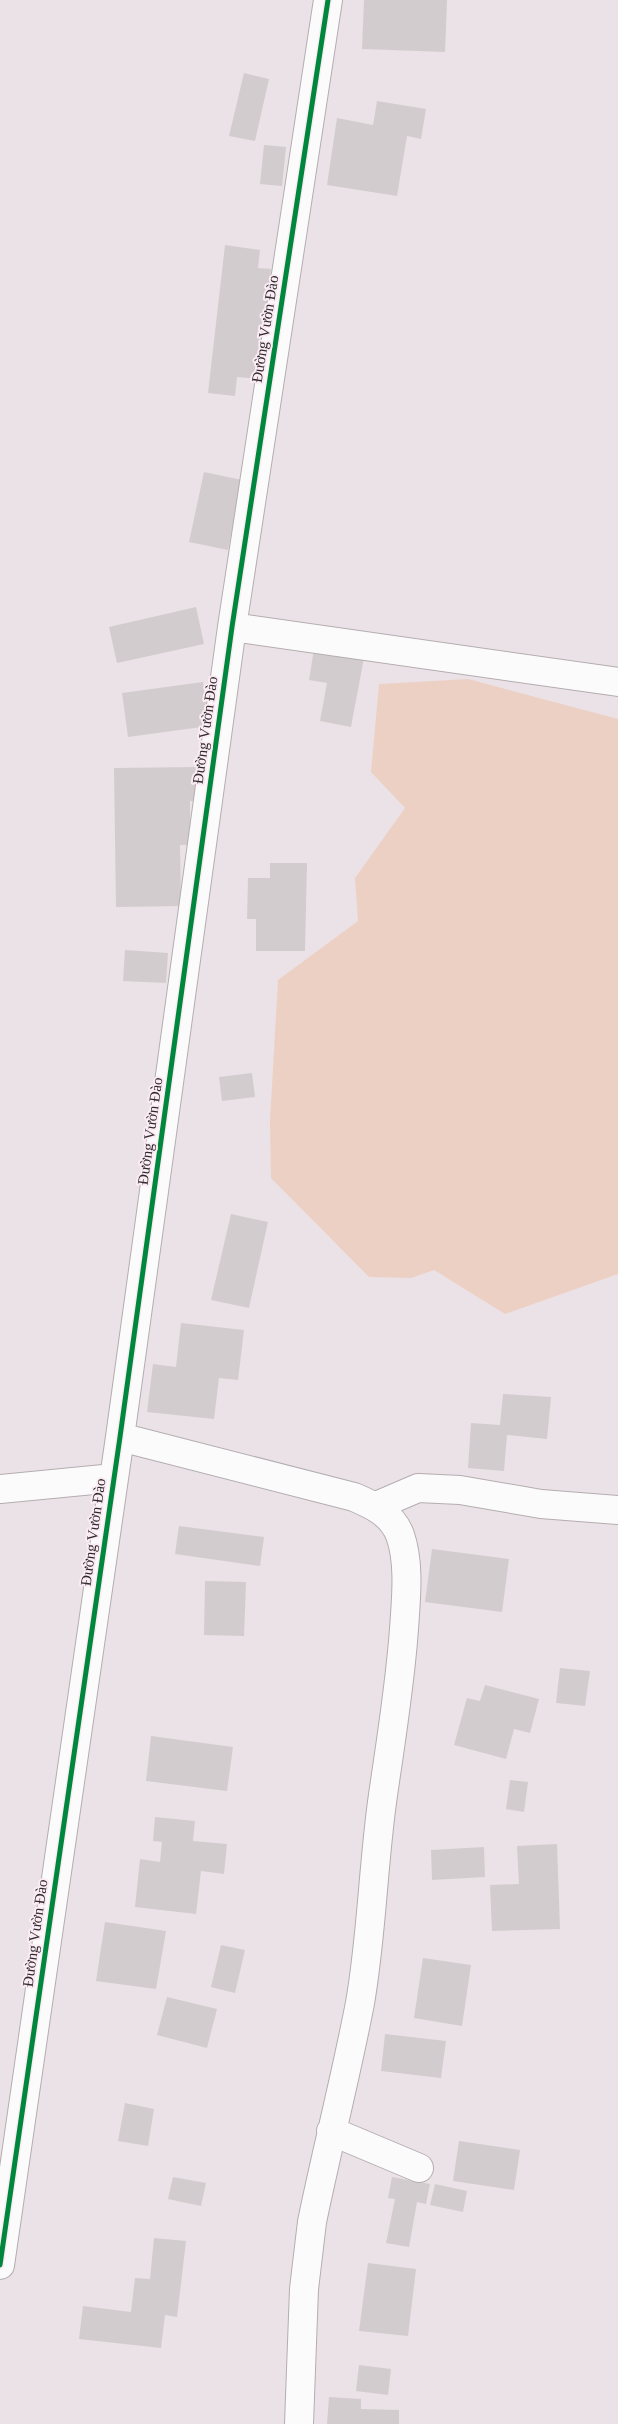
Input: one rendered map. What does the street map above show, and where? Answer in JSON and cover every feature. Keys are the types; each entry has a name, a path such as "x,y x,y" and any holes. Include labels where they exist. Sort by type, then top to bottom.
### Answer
{"street":[{"name":"Đường Vườn Đào","path":"0,2266 120,1437 232,627 328,0"},
{"path":"232,627 618,682"},
{"path":"120,1437 354,1497 376,1506 388,1516 399,1533 405,1555 406,1602 400,1681 376,1848 366,1964 360,2003 331,2131 307,2251 299,2424"},
{"path":"0,1489 114,1478"},
{"path":"376,1506 418,1488 460,1490 541,1504 618,1510"},
{"path":"331,2131 419,2168"}],"shaded area":[{"path":"468,679 618,719 618,1274 505,1314 434,1270 411,1278 369,1277 271,1178 270,1121 278,980 358,921 355,878 405,808 371,772 379,684"}],"building":[{"path":"364,0 447,0 445,52 362,49"},
{"path":"244,73 269,79 255,141 229,136"},
{"path":"377,101 426,109 421,139 407,136 397,196 327,185 337,118 373,125"},
{"path":"264,145 286,147 282,186 260,184"},
{"path":"225,245 260,250 258,268 271,269 259,379 237,377 235,396 208,393"},
{"path":"204,472 242,480 228,550 189,542"},
{"path":"196,607 204,644 117,663 109,627"},
{"path":"314,649 364,658 351,727 320,721 327,683 309,680"},
{"path":"203,682 209,726 128,737 122,693"},
{"path":"197,767 198,801 190,801 190,845 180,845 181,906 116,907 114,768"},
{"path":"270,863 307,863 305,951 256,951 256,919 247,919 248,878 270,878"},
{"path":"125,950 168,953 166,983 123,981"},
{"path":"252,1073 255,1097 222,1101 219,1077"},
{"path":"231,1214 268,1222 249,1308 211,1300"},
{"path":"181,1323 244,1330 238,1380 219,1378 214,1419 147,1412 153,1364 176,1367"},
{"path":"503,1394 551,1397 547,1439 507,1435 504,1471 468,1468 471,1423 500,1425"},
{"path":"179,1526 264,1537 260,1566 175,1554"},
{"path":"432,1549 509,1559 502,1612 425,1602"},
{"path":"205,1581 246,1582 244,1636 204,1635"},
{"path":"560,1668 590,1671 585,1706 556,1703"},
{"path":"485,1685 539,1699 530,1733 514,1729 506,1759 454,1745 467,1698 480,1701"},
{"path":"151,1736 233,1747 227,1791 146,1781"},
{"path":"510,1780 528,1782 524,1812 506,1809"},
{"path":"155,1817 195,1821 193,1841 227,1844 224,1874 201,1871 196,1914 135,1907 140,1859 160,1862 162,1842 153,1841"},
{"path":"557,1844 560,1929 492,1931 490,1885 519,1884 517,1846"},
{"path":"484,1847 485,1877 432,1880 431,1850"},
{"path":"105,1922 166,1931 156,1989 96,1981"},
{"path":"221,1945 245,1950 235,1993 211,1987"},
{"path":"423,1958 471,1965 462,2026 414,2018"},
{"path":"167,1997 217,2009 207,2048 157,2035"},
{"path":"385,2034 446,2041 441,2078 381,2071"},
{"path":"125,2103 154,2109 148,2146 118,2141"},
{"path":"459,2141 520,2150 514,2190 453,2181"},
{"path":"173,2177 206,2183 201,2206 168,2199"},
{"path":"392,2177 430,2184 426,2204 417,2202 409,2247 386,2243 395,2199 388,2198"},
{"path":"435,2184 467,2191 463,2212 430,2205"},
{"path":"154,2238 186,2241 177,2317 165,2315 161,2348 79,2339 83,2306 131,2312 135,2278 150,2279"},
{"path":"368,2263 416,2269 408,2336 359,2331"},
{"path":"359,2365 391,2369 388,2395 356,2391"},
{"path":"329,2397 361,2399 361,2409 399,2410 399,2424 327,2424"}],"cycle path":[{"path":"0,2265 120,1437 232,627 328,0"}]}
